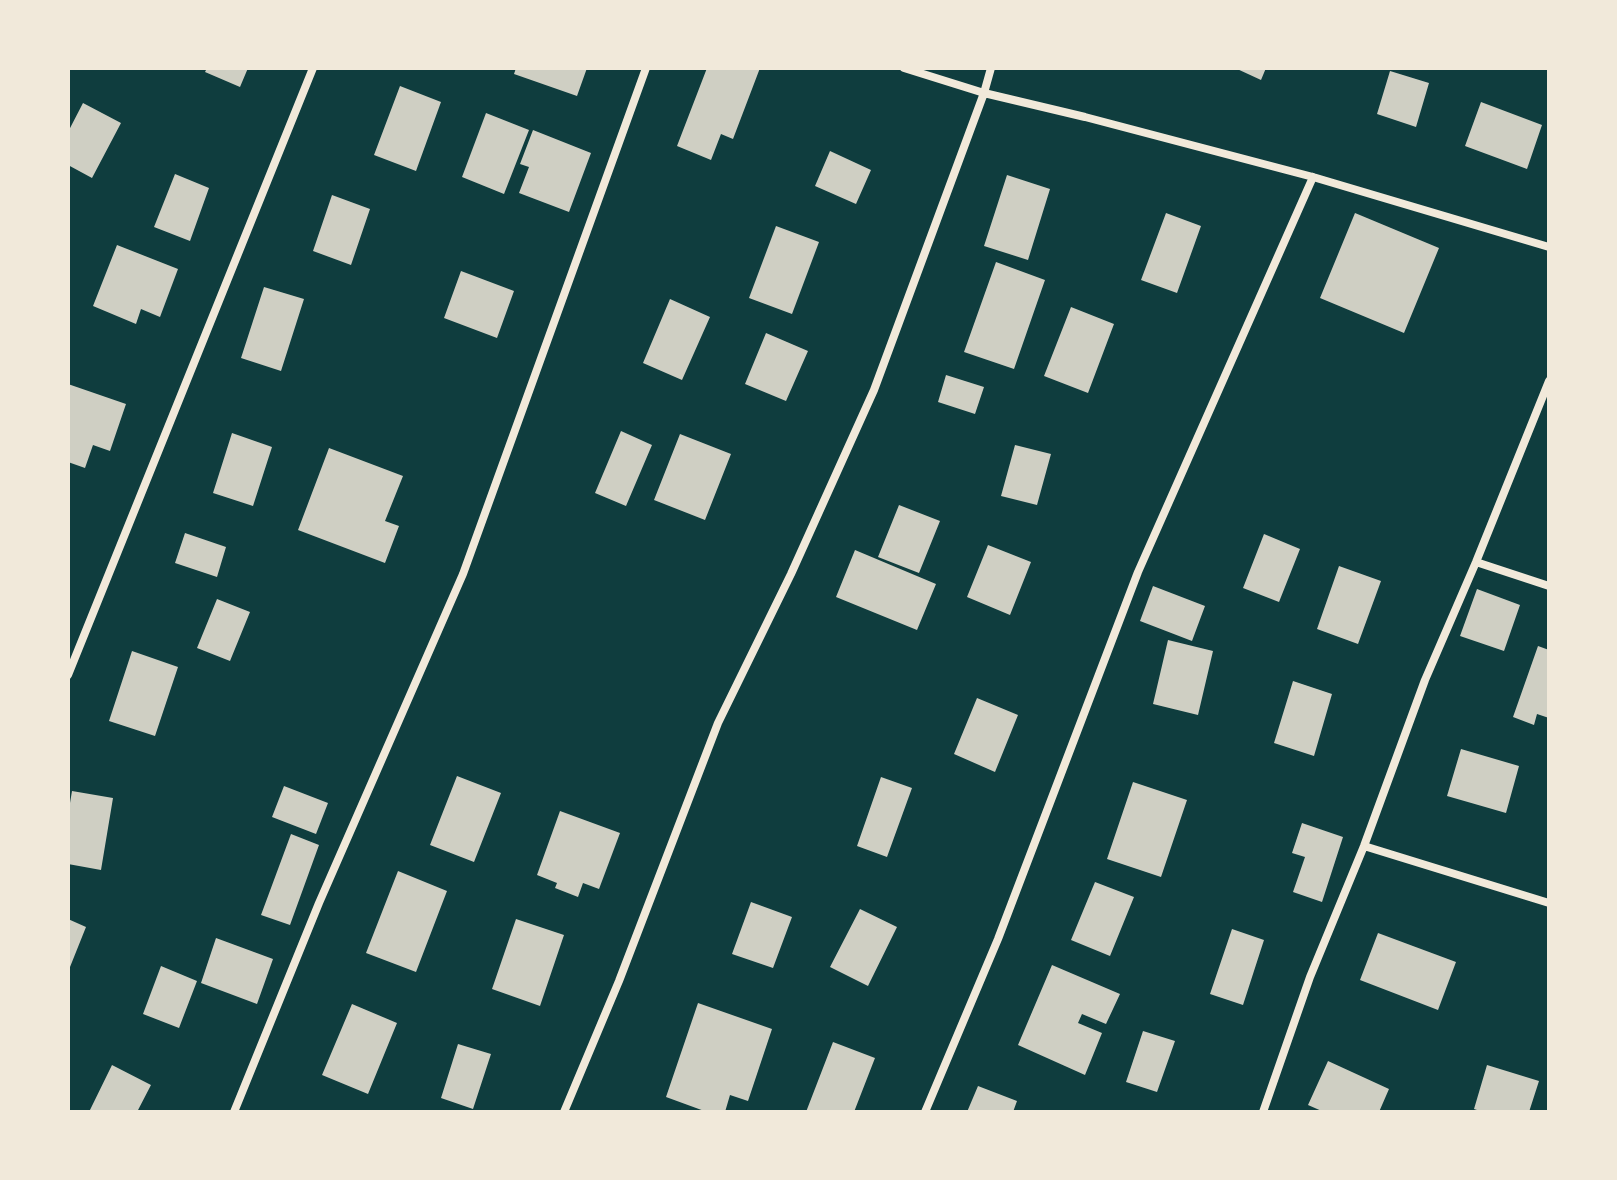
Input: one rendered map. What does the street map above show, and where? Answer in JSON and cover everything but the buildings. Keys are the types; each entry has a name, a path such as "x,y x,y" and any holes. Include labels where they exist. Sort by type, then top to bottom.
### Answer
{"street":[{"path":"68,675 313,68"},
{"path":"234,1112 319,903 463,574 646,68"},
{"path":"904,68 984,93 1313,177 1549,247"},
{"path":"564,1112 619,981 718,723 791,574 874,390 991,68"},
{"path":"925,1112 998,939 1138,572 1313,177"},
{"path":"1263,1112 1310,977 1364,846 1425,680 1549,381"},
{"path":"1476,562 1549,586"},
{"path":"1364,846 1549,903"}]}
